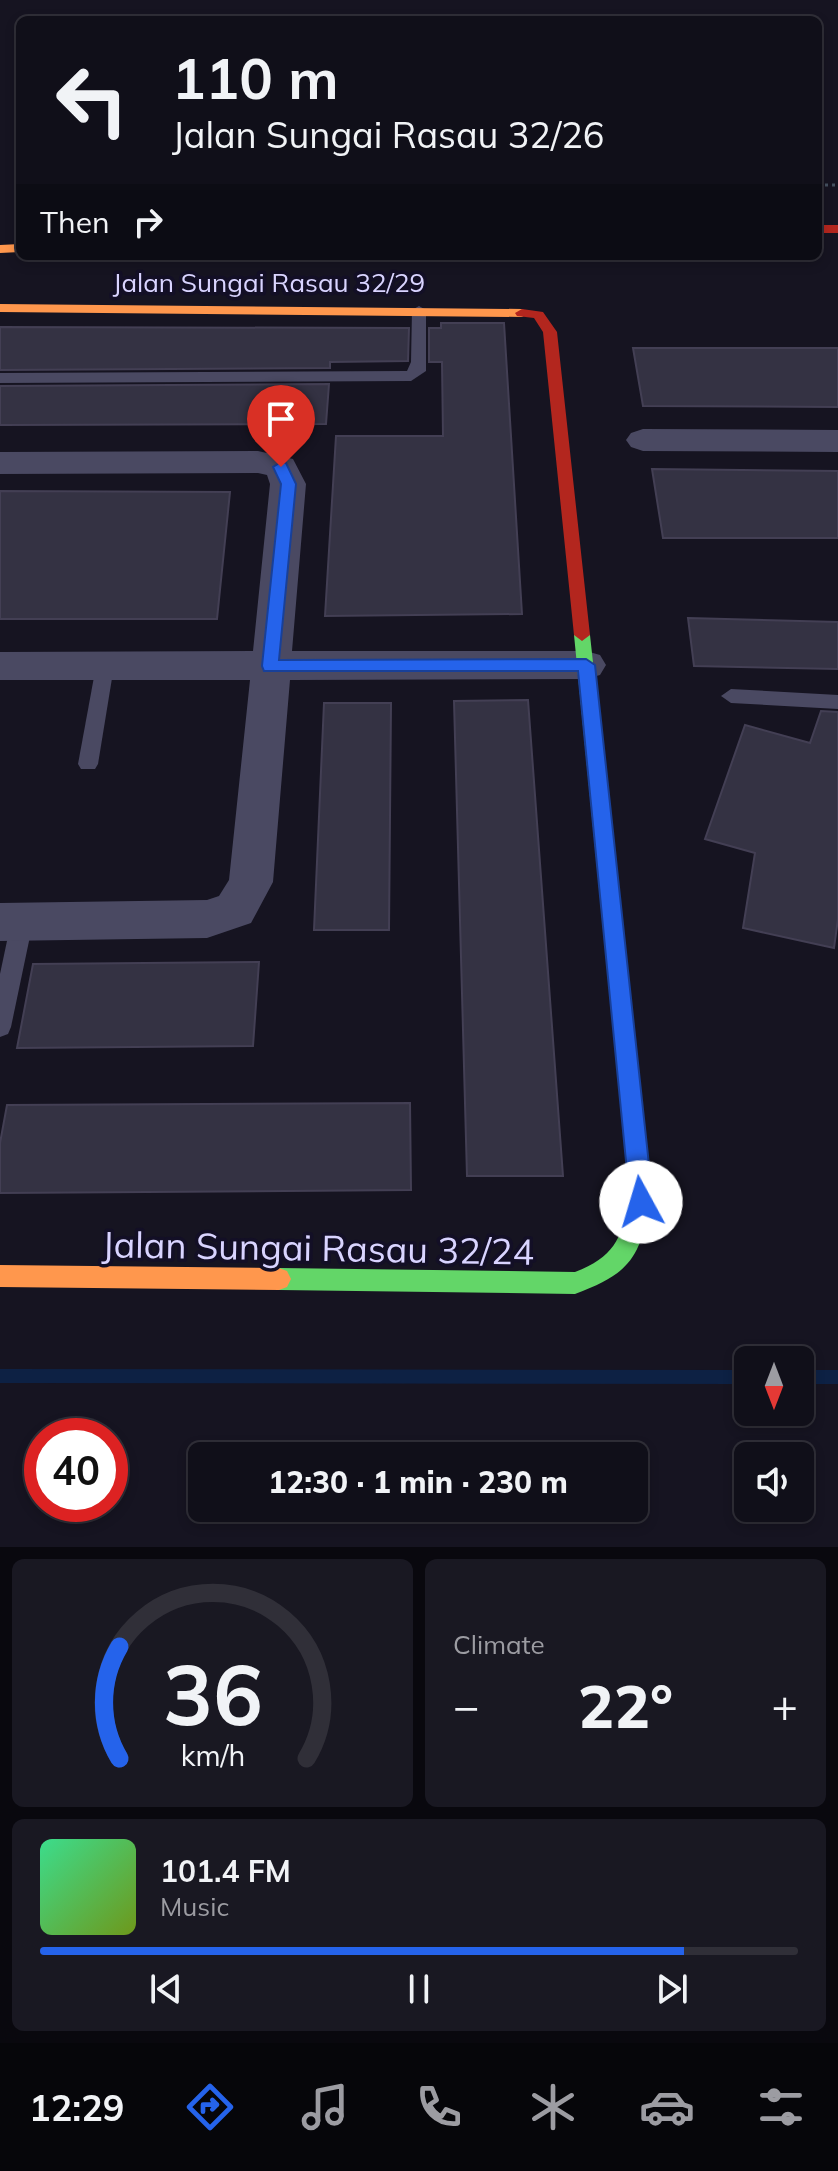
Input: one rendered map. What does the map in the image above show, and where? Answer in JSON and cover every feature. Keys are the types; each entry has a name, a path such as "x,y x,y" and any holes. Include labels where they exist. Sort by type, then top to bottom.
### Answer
{"street":[{"name":"Jalan Sungai Rasau 32/29","path":"0,308 505,310 538,315 550,332 586,665"},
{"path":"643,440 838,441"},
{"path":"0,463 258,462 281,467 288,484 251,882 235,910 207,919 11,922"},
{"path":"0,666 586,665"},
{"name":"Jalan Sungai Rasau 32/24","path":"0,1276 575,1283 604,1274 628,1255 641,1202 586,665"}],"lane":[{"path":"0,378 411,376 418,371 419,310"},
{"path":"88,764 105,666"},
{"path":"731,696 838,702"},
{"path":"0,1027 11,922"}],"building":[{"path":"441,323 504,323 522,614 325,616 336,436 443,436 442,362 429,362 429,328 441,328"},
{"path":"0,327 409,328 408,361 330,362 330,368 0,370"},
{"path":"633,348 838,348 838,407 643,406"},
{"path":"329,384 326,424 0,425 0,386"},
{"path":"652,469 838,471 838,538 663,538"},
{"path":"0,491 230,492 217,619 0,619"},
{"path":"688,618 838,622 838,669 694,666"},
{"path":"528,700 563,1176 467,1176 454,701"},
{"path":"324,703 391,703 389,930 314,930"},
{"path":"821,711 838,712 838,919 834,948 743,928 755,853 705,839 745,725 810,743"},
{"path":"259,962 253,1046 17,1048 33,964"},
{"path":"410,1103 411,1190 0,1193 0,1143 7,1105"}],"waterway":[{"path":"0,1376 734,1377"},
{"path":"814,1377 838,1377"}],"traffic: fast":[{"path":"279,1279 575,1283 615,1263 628,1245 641,1202 582,635"}],"traffic: slow":[{"path":"0,249 16,248"},
{"path":"0,308 522,313"},
{"path":"0,1276 279,1279"}],"traffic: jam":[{"path":"822,229 838,229"},
{"path":"522,313 538,315 550,332 582,635"}],"route":[{"path":"281,467 288,484 270,666 586,665 641,1202"}]}
